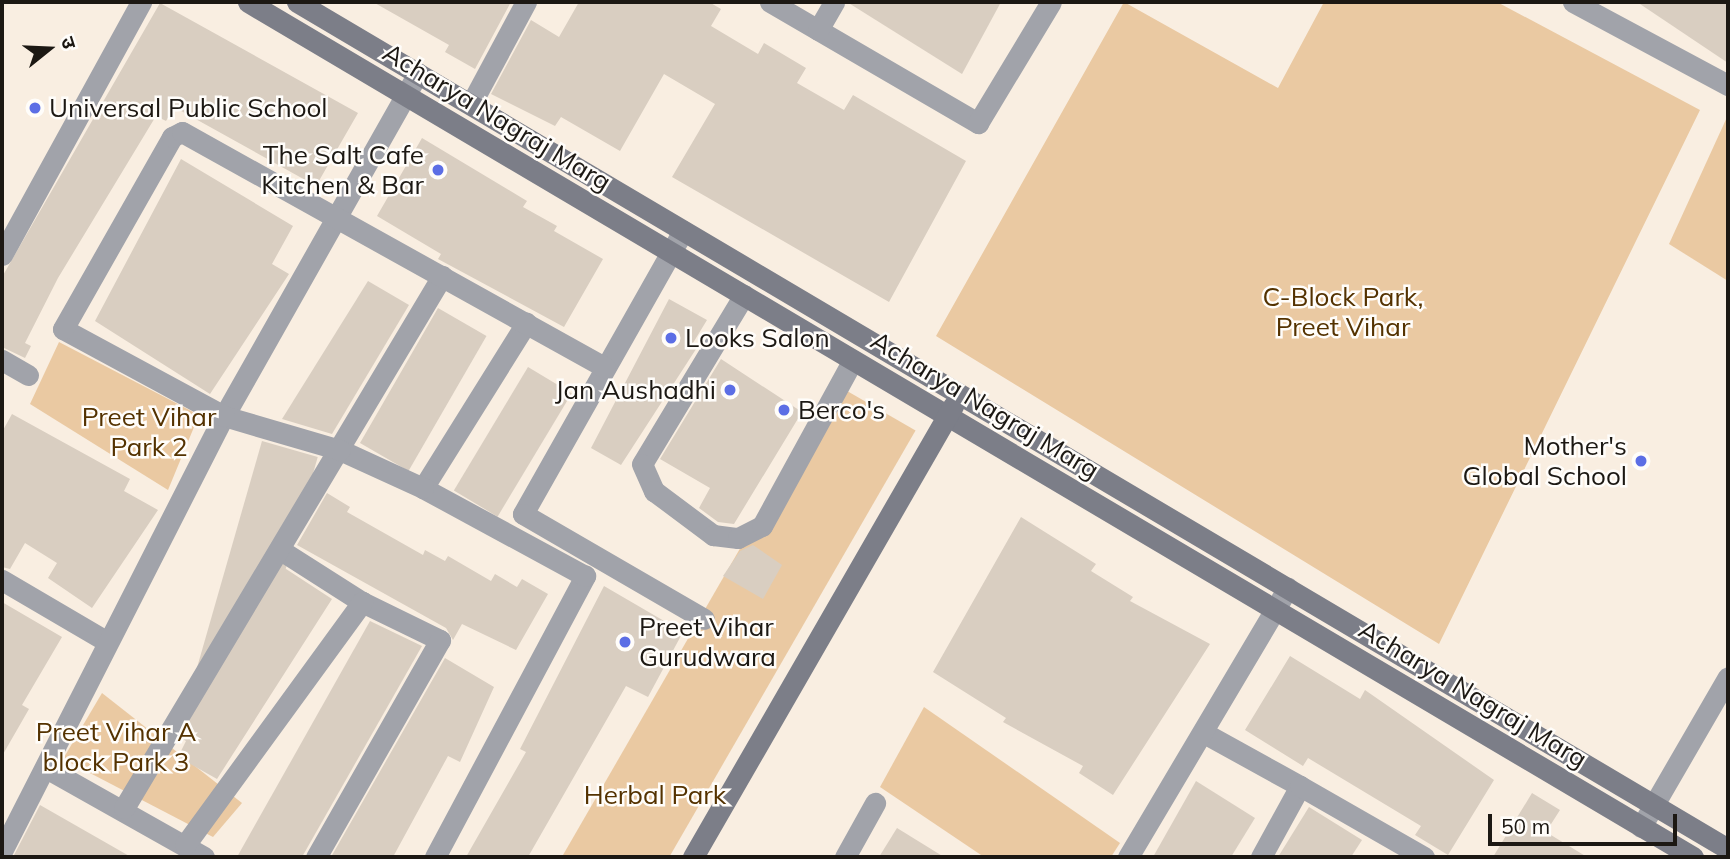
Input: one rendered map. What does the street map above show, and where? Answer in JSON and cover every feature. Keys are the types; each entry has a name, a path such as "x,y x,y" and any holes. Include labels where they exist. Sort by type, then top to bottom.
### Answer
{"street":[{"path":"2,255 141,2"},
{"name":"Acharya Nagraj Marg","path":"248,2 1693,857"},
{"name":"Acharya Nagraj Marg","path":"296,2 1728,849"},
{"path":"471,104 526,2"},
{"path":"770,2 978,123 1051,2"},
{"path":"818,30 834,2"},
{"path":"1573,2 1728,85"},
{"path":"2,851 48,769 106,641 224,416 404,94 418,74"},
{"path":"435,857 587,580 423,488 340,450 224,416 63,331 172,136 187,133 605,367"},
{"path":"683,231 523,514 704,619"},
{"path":"124,808 282,551 442,276"},
{"path":"744,295 642,464 654,491 713,536 738,538 762,526 853,360"},
{"path":"423,488 526,323"},
{"path":"2,360 28,375"},
{"path":"693,857 960,395"},
{"path":"282,551 362,602 440,644 316,857"},
{"path":"2,580 106,641"},
{"path":"1128,857 1288,589"},
{"path":"185,845 362,602"},
{"path":"1641,827 1728,677"},
{"path":"1203,733 1300,786 1387,848 1424,857"},
{"path":"48,769 124,808 204,857"},
{"path":"1261,857 1300,786"},
{"path":"845,857 875,803"}],"green space":[{"name":"C-Block Park, Preet Vihar","path":"1124,2 1278,88 1324,2 1497,2 1700,110 1439,644 936,336"},
{"path":"1728,115 1728,281 1669,244"},
{"name":"Preet Vihar Park 2","path":"59,342 199,415 168,490 30,404"},
{"name":"Herbal Park","path":"835,384 916,431 669,857 563,855"},
{"name":"Preet Vihar A block Park 3","path":"102,693 242,803 213,837 63,759"},
{"path":"924,707 1120,843 1111,857 984,857 880,787"}],"building":[{"path":"373,2 511,2 475,69 445,52 449,45"},
{"path":"579,2 709,2 721,9 711,26 758,54 764,43 806,68 797,83 844,110 853,95 966,161 889,302 672,177 715,104 664,74 620,151 561,117 555,126 491,94 531,20 559,37"},
{"path":"847,2 1001,2 962,74"},
{"path":"1637,2 1728,2 1728,63"},
{"path":"160,3 358,113 316,186 174,107 166,121 156,116 58,278 25,343 31,346 25,358 2,347 2,277"},
{"path":"422,138 527,201 523,207 557,226 554,231 603,259 564,327 438,259 441,254 377,216"},
{"path":"181,159 293,226 272,264 289,274 210,394 95,321"},
{"path":"368,281 409,305 332,434 282,419"},
{"path":"669,299 707,320 693,343 698,346 621,465 591,448"},
{"path":"438,308 486,336 408,471 360,443"},
{"path":"721,359 802,412 734,524 718,522 699,508 710,488 660,459"},
{"path":"528,367 572,393 498,517 454,490"},
{"path":"12,414 130,479 124,491 158,510 92,608 48,578 57,563 25,543 10,569 2,567 2,432"},
{"path":"262,441 318,457 236,743 180,727"},
{"path":"327,493 350,507 347,512 423,555 425,550 445,561 448,556 491,581 495,574 517,587 522,579 548,594 516,650 462,624 453,640 446,628 297,545"},
{"path":"1021,517 1096,564 1091,571 1133,597 1130,601 1210,644 1113,795 1079,773 1083,766 1003,722 1006,718 933,672"},
{"path":"753,545 782,565 763,599 723,576 740,551"},
{"path":"283,567 332,599 217,779 178,757 186,741 181,738"},
{"path":"604,586 683,632 648,697 626,686 528,857 466,857 526,752 520,749"},
{"path":"2,602 62,637 22,705 29,709 2,756"},
{"path":"370,621 422,646 302,857 237,857"},
{"path":"1290,656 1360,699 1365,690 1494,780 1448,855 1415,835 1421,826 1308,758 1303,766 1245,730"},
{"path":"445,658 494,687 460,762 448,756 393,857 331,857"},
{"path":"1196,781 1255,818 1231,857 1153,857"},
{"path":"1532,793 1560,810 1546,832 1587,857 1493,857"},
{"path":"40,805 131,857 13,857"},
{"path":"1309,807 1362,840 1351,857 1278,857"},
{"path":"897,828 944,857 879,857"}],"place":[{"name":"Universal Public School","path":"35,108"},
{"name":"The Salt Cafe Kitchen & Bar","path":"438,170"},
{"name":"Looks Salon","path":"671,338"},
{"name":"Jan Aushadhi","path":"730,390"},
{"name":"Berco's","path":"784,410"},
{"name":"Mother's Global School","path":"1641,461"},
{"name":"Preet Vihar Gurudwara","path":"625,642"}]}
